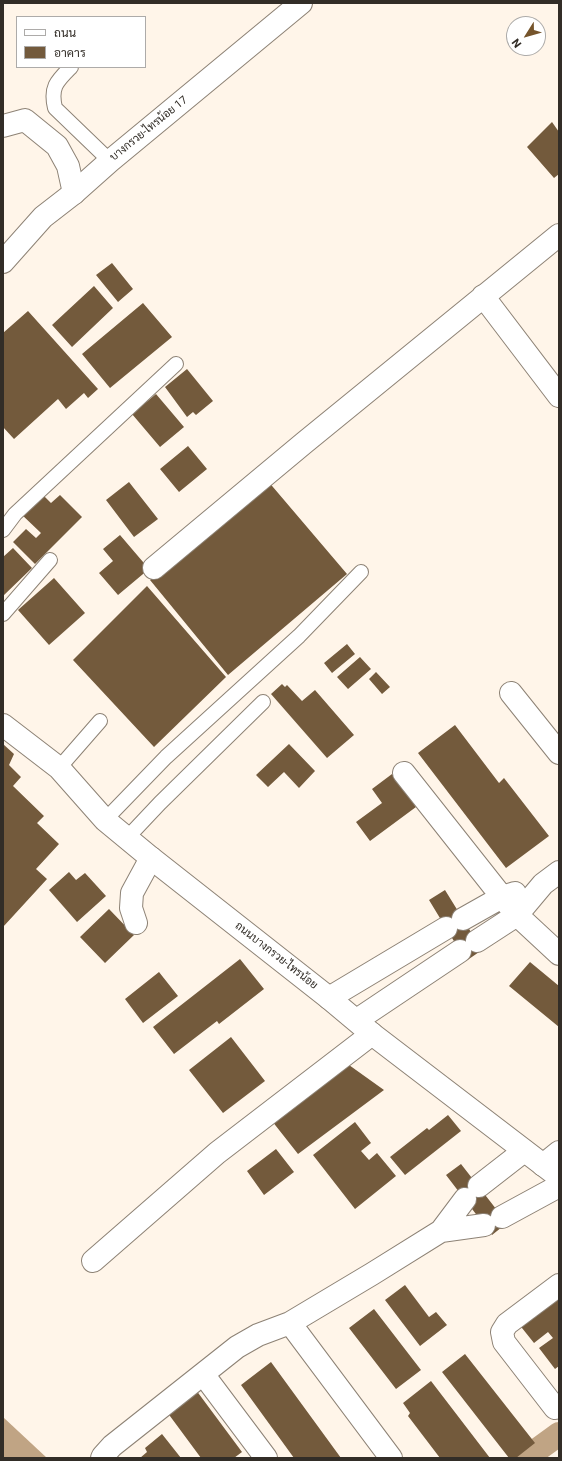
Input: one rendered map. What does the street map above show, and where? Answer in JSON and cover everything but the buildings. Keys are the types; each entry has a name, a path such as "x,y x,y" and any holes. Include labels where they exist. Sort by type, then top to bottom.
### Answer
{"street":[{"name":"บางกรวย-ไทรน้อย 17","path":"3,262 43,217 74,193 110,161 301,3"},
{"path":"3,126 25,120 57,146 68,166 74,193"},
{"path":"154,568 304,443 559,235"},
{"path":"483,296 559,396"},
{"path":"511,693 559,753"},
{"name":"ถนนบางกรวย-ไทรน้อย","path":"3,725 59,768 106,820 151,858 364,1027 524,1151 554,1165"},
{"path":"404,773 502,897 518,915 559,954"},
{"path":"136,923 131,908 132,893 151,858"},
{"path":"329,998 502,897 551,878"},
{"path":"94,1261 364,1027 468,946 518,915 551,878"},
{"path":"102,1458 112,1446 237,1347 258,1335 290,1323 442,1231 472,1193 524,1151"},
{"path":"442,1231 493,1221 559,1186"},
{"path":"556,1408 504,1342 502,1332 507,1324 559,1285"},
{"path":"290,1323 391,1458"},
{"path":"203,1374 266,1458"}],"lane":[{"path":"70,68 53,90 53,98 56,108 110,161"},
{"path":"3,530 15,514 176,364"},
{"path":"3,614 50,560"},
{"path":"106,820 166,757 299,636 361,572"},
{"path":"127,838 160,803 263,702"},
{"path":"59,768 100,721"}],"shaded area":[{"path":"3,1417 47,1458 3,1458"}],"waterway":[{"path":"526,1458 559,1434"}]}
